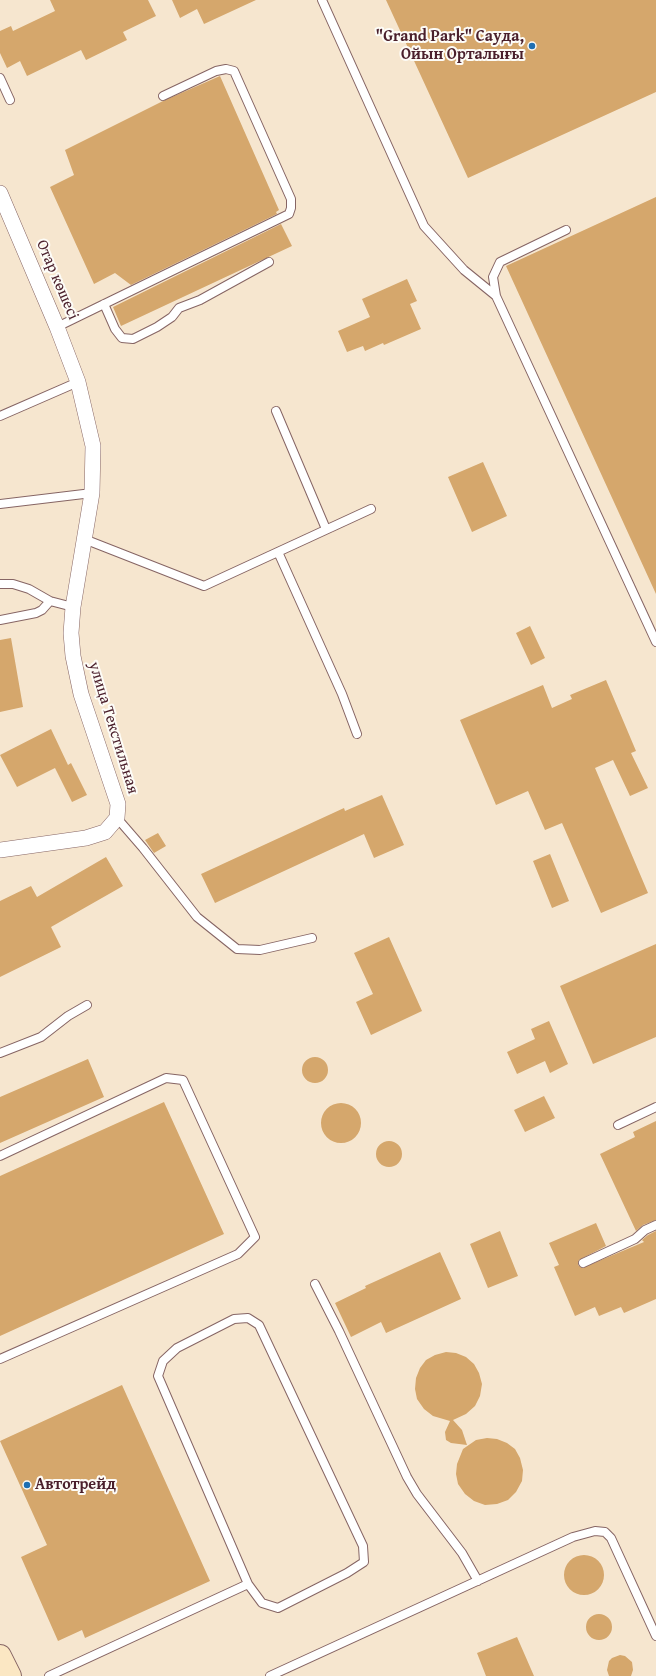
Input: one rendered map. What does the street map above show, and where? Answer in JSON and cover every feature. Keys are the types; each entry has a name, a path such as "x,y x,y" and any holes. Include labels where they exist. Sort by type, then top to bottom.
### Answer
{"main road":[{"path":"0,1656 10,1676"}],"street":[{"name":"Отар көшесі","path":"0,193 57,327 78,382"},
{"name":"улица Текстильная","path":"0,850 86,838 105,832 117,818 118,804 81,694 73,656 71,633 73,607 92,493 93,446 78,382"}],"lane":[{"path":"322,0 424,226 464,270 496,296"},
{"path":"57,327 289,214 291,199 234,71 226,68 216,71 163,96"},
{"path":"0,78 10,100"},
{"path":"566,230 500,262 493,277 496,296 656,642"},
{"path":"104,304 115,328 122,338 133,339 157,327 172,317 179,308 200,300 269,262"},
{"path":"0,416 78,382"},
{"path":"276,411 326,529"},
{"path":"0,504 92,493"},
{"path":"84,539 204,586 372,509"},
{"path":"278,552 342,694 357,734"},
{"path":"0,584 13,584 28,589 50,601 73,607"},
{"path":"0,620 42,610 50,601"},
{"path":"117,818 143,848 197,917 237,949 260,950 312,938"},
{"path":"0,1053 41,1037 68,1016 87,1005"},
{"path":"0,1156 166,1078 183,1080 254,1237 238,1254 0,1359"},
{"path":"618,1125 656,1107"},
{"path":"583,1263 635,1239 645,1230 656,1225"},
{"path":"315,1284 339,1331 407,1477 417,1494 462,1553 478,1581"},
{"path":"248,1318 258,1324 363,1546 364,1562 347,1573 278,1608 262,1604 248,1584 158,1376 163,1361 177,1348 234,1319 248,1318"},
{"path":"270,1676 573,1538 595,1531 605,1532 610,1538 656,1636"},
{"path":"49,1676 248,1584"}],"building":[{"path":"50,0 148,0 156,16 123,32 127,40 86,60 81,50 27,76 20,61 7,68 0,53 0,31 11,26 13,31 55,11"},
{"path":"172,0 256,0 204,24 197,9 180,18"},
{"name":"\"Grand Park\" Сауда, Ойын Орталығы","path":"386,0 656,0 656,92 468,178"},
{"path":"220,76 279,210 276,212 277,214 131,285 115,273 94,284 50,187 74,175 65,150 163,101"},
{"path":"656,197 656,594 506,266"},
{"path":"281,224 292,246 121,326 113,307"},
{"path":"407,279 417,301 410,304 421,329 384,345 383,343 365,351 363,346 347,352 338,331 370,317 362,299"},
{"path":"483,462 507,516 472,532 448,477"},
{"path":"530,626 545,658 531,665 516,633"},
{"path":"11,638 23,707 0,712 0,640"},
{"path":"606,680 636,751 631,753 648,788 630,796 613,760 595,768 648,893 601,913 562,823 545,830 528,791 496,805 460,720 543,685 552,708 572,699 570,695"},
{"path":"51,729 68,765 71,763 87,795 72,802 55,768 17,787 0,755"},
{"path":"382,795 404,845 374,858 364,834 215,903 201,874 344,808 345,811"},
{"path":"158,833 166,846 154,853 145,840"},
{"path":"550,854 569,901 552,908 533,861"},
{"path":"106,857 123,886 51,927 61,947 0,977 0,901 31,886 37,897"},
{"path":"389,937 422,1011 371,1035 356,1002 373,994 354,953"},
{"path":"656,944 656,1037 593,1064 560,986"},
{"path":"549,1021 568,1064 550,1073 545,1061 517,1074 507,1052 535,1039 531,1029"},
{"path":"315,1057 324,1061 328,1070 324,1079 315,1083 306,1079 302,1070 306,1061"},
{"path":"88,1059 104,1097 0,1143 0,1097"},
{"path":"544,1096 555,1118 525,1132 514,1110"},
{"path":"164,1102 224,1234 0,1336 0,1176"},
{"path":"337,1103 345,1103 352,1106 358,1112 361,1123 358,1134 352,1140 345,1143 337,1143 330,1140 324,1134 321,1127 321,1119 324,1112 330,1106"},
{"path":"656,1121 656,1220 643,1225 636,1231 600,1154 635,1137 633,1132"},
{"path":"389,1141 398,1145 402,1154 398,1163 389,1167 380,1163 376,1154 380,1145"},
{"path":"596,1223 606,1246 579,1260 578,1265 582,1268 644,1242 642,1240 656,1231 656,1299 624,1313 621,1307 599,1316 595,1307 575,1316 554,1267 559,1265 549,1243"},
{"path":"500,1231 518,1276 488,1288 470,1244"},
{"path":"440,1252 461,1299 386,1333 381,1322 351,1337 335,1303 366,1288 365,1286"},
{"path":"446,1352 456,1353 466,1357 474,1364 479,1373 482,1384 480,1396 475,1406 466,1414 453,1420 462,1430 467,1445 451,1443 446,1440 445,1432 450,1421 433,1416 424,1409 417,1399 415,1389 416,1378 420,1368 426,1360 435,1355"},
{"path":"122,1385 210,1581 85,1638 82,1630 58,1641 21,1557 47,1545 0,1441"},
{"path":"487,1438 497,1439 507,1443 515,1449 520,1458 523,1470 522,1481 516,1492 508,1500 497,1504 485,1505 474,1501 465,1494 458,1484 456,1474 457,1464 463,1449 476,1440"},
{"path":"584,1555 595,1558 601,1564 604,1575 601,1586 595,1592 584,1595 573,1592 567,1586 564,1575 567,1564 573,1558"},
{"path":"599,1614 608,1618 612,1627 608,1636 599,1640 590,1636 586,1627 590,1618"},
{"path":"517,1637 534,1676 486,1676 477,1653"},
{"path":"620,1655 625,1656 632,1662 633,1670 631,1676 609,1676 607,1670 609,1661"}],"place":[{"name":"\"Grand Park\" Сауда, Ойын Орталығы","path":"532,46"},
{"name":"Автотрейд","path":"27,1485"}]}
